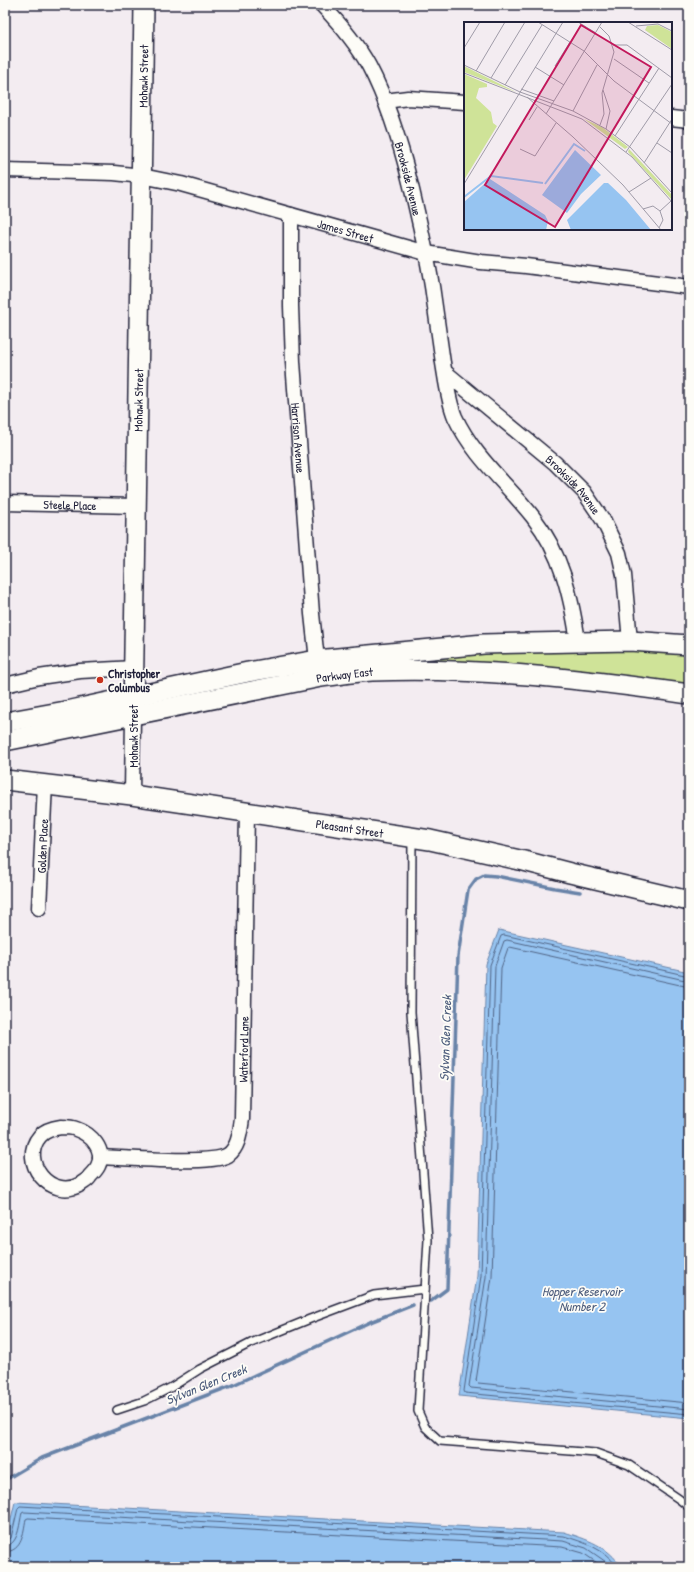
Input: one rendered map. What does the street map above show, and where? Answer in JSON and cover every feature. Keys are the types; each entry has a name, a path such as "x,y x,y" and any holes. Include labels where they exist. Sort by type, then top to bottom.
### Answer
{"street":[{"name":"Mohawk Street","path":"132,795 135,506 144,5"},
{"name":"Brookside Avenue","path":"322,5 338,22 359,49 369,67 385,101 402,150 421,227 449,400 456,418 473,446 534,518 552,546 565,576 578,641"},
{"path":"385,101 408,98 464,102"},
{"path":"672,118 689,120"},
{"name":"James Street","path":"5,170 114,173 142,176 181,184 426,253 482,262 526,266 689,287"},
{"name":"Harrison Avenue","path":"291,215 291,306 293,362 312,614 317,660"},
{"name":"Brookside Avenue","path":"445,372 555,463 584,492 603,520 619,552 624,575 630,641"},
{"name":"Steele Place","path":"5,503 135,506"},
{"name":"Parkway East","path":"5,722 133,697 248,672 317,660 484,644 630,641 689,645"},
{"path":"5,685 39,677 80,671 134,668"},
{"name":"Parkway East","path":"5,741 321,677 370,672 417,670 527,674 689,694"},
{"name":"Pleasant Street","path":"5,780 132,795 412,837 524,861 689,901"},
{"name":"Golden Place","path":"39,908 45,784"},
{"name":"Waterford Lane","path":"100,1157 210,1160 228,1154 237,1142 242,1119 247,812"},
{"path":"61,1127 76,1128 89,1136 98,1147 100,1157 98,1166 88,1180 75,1188 62,1189 48,1184 38,1172 33,1157 33,1150 39,1137 49,1130 61,1127"}],"lane":[{"path":"412,837 411,1012 428,1240 418,1411 425,1427 440,1442 596,1454 629,1465 689,1507"},
{"path":"117,1410 170,1388 200,1369 251,1343 310,1319 374,1295 425,1290"}],"green space":[{"path":"520,648 689,651 689,686 526,666 431,662 332,664"}],"water":[{"name":"Hopper Reservoir Number 2","path":"499,930 689,972 689,1418 459,1396 477,1276 486,964"},
{"path":"15,1502 564,1532 596,1544 610,1554 621,1567 5,1567 5,1544"}],"waterway":[{"name":"Sylvan Glen Creek","path":"431,1301 447,1289 458,956 468,890 476,879 484,875 580,892"},
{"name":"Sylvan Glen Creek","path":"5,1480 42,1458 231,1386 370,1322 413,1305"}],"place":[{"name":"Christopher Columbus","path":"100,680"}]}
